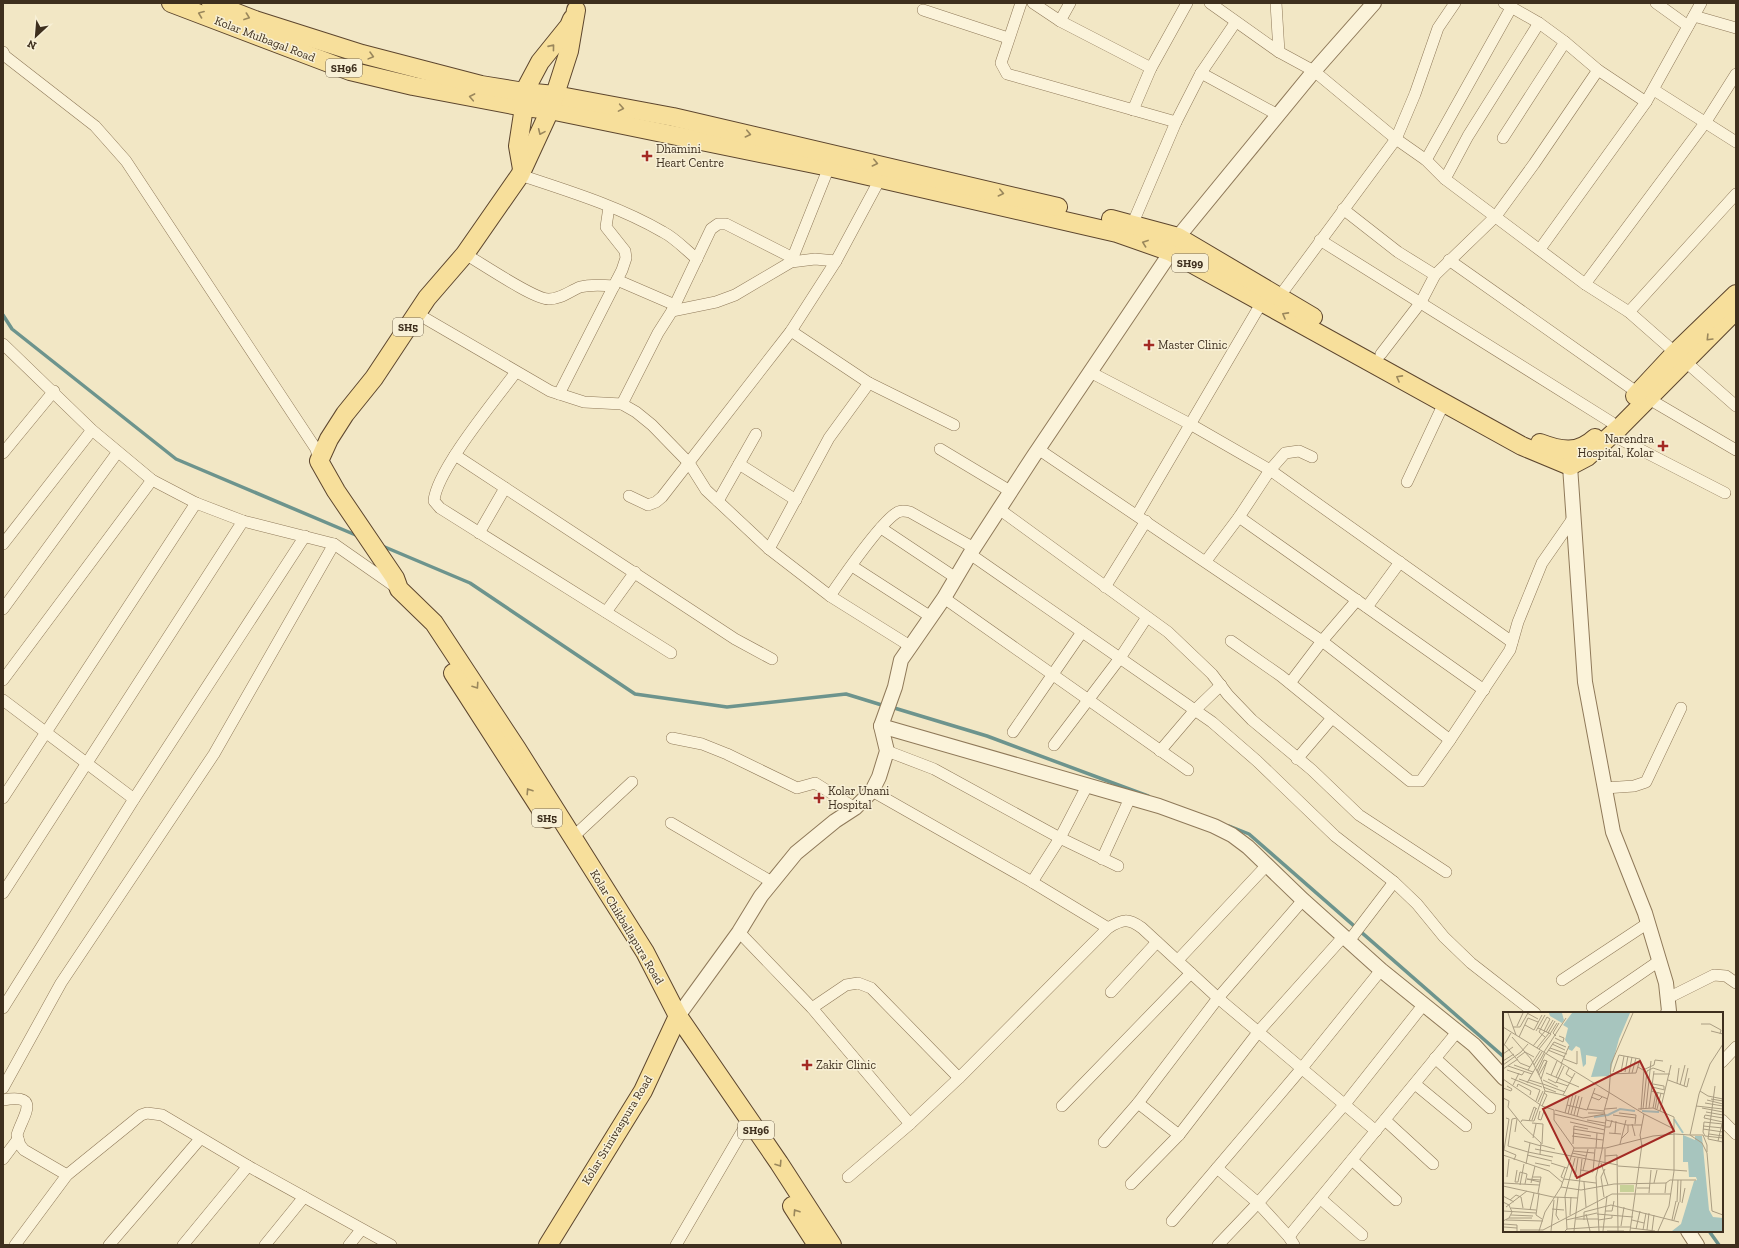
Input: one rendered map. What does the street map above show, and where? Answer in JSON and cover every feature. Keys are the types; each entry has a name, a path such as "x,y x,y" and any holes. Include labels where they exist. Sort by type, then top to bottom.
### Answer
{"main road":[{"name":"Kolar Mulbagal Road","path":"171,3 350,71 413,86 524,100"},
{"name":"Kolar Mulbagal Road","path":"211,3 255,20 500,96"},
{"path":"521,172 518,146 500,96 532,72 568,26 578,6"},
{"path":"553,103 569,51 578,6"},
{"path":"518,146 524,100 540,62"},
{"path":"563,68 570,92 590,102"},
{"name":"SH96","path":"524,100 553,103"},
{"name":"SH99","path":"553,103 590,102 673,117 910,171 1132,224 1175,245 1444,403 1522,446 1570,466 1587,457 1681,358 1736,294"},
{"name":"SH5","path":"553,103 540,134 521,172 466,254 427,298 374,378 345,414 329,439 319,461 336,491 397,584 420,611 424,627 582,872 675,1022"},
{"name":"SH99","path":"553,103 880,179 1175,245"},
{"name":"SH99","path":"1270,300 1381,354 1534,441 1560,450 1572,450 1587,446 1612,429"},
{"name":"SH99","path":"1681,358 1736,310"},
{"name":"Kolar Chikballapura Road","path":"420,611 434,623 573,837 645,952 675,1022 817,1245"},
{"name":"Kolar Chikballapura Road","path":"675,1022 779,1163 832,1245"},
{"name":"Kolar Srinivaspura Road","path":"548,1245 643,1091 675,1022"}],"street":[{"path":"1021,3 1008,38 1001,63 1007,74 1176,122"},
{"path":"1033,3 1060,21 1151,68"},
{"path":"1060,21 1070,3"},
{"path":"1133,110 1151,68 1187,3"},
{"path":"1210,3 1236,23 1279,52 1314,71 1396,139 1426,160 1445,179 1585,284 1629,312 1736,406"},
{"path":"1276,3 1279,52"},
{"path":"675,1022 739,932 761,896 796,853 835,821 855,808 872,791 879,777 887,751 883,723 895,687 901,660 944,598 972,551 1038,448 1175,245 1278,114 1374,3"},
{"path":"1105,587 1190,424 1270,300 1320,240 1396,139 1415,94 1438,28 1455,3"},
{"path":"1656,3 1688,26"},
{"path":"1540,249 1654,90 1701,3"},
{"path":"1426,160 1507,5 1539,23 1565,42 1598,70 1646,102"},
{"path":"923,10 1008,38"},
{"path":"1694,16 1736,28"},
{"path":"1132,224 1176,122 1201,73 1236,23"},
{"path":"1445,179 1468,136 1539,23"},
{"path":"1503,138 1565,42"},
{"path":"3,52 5,56 95,126 126,161 316,449 319,461"},
{"path":"1381,354 1420,302 1435,275 1496,216 1534,164 1598,70"},
{"path":"1201,73 1278,114"},
{"path":"1585,284 1705,123 1731,91 1736,74"},
{"path":"1654,90 1736,142"},
{"path":"792,260 829,167"},
{"path":"521,172 609,207 665,232 697,259"},
{"path":"629,496 648,505 656,502 662,497 689,463 791,331 836,261 880,179"},
{"path":"1629,312 1736,194"},
{"path":"559,394 616,283 626,258 625,251 606,227 609,207"},
{"path":"1343,209 1398,252 1435,275"},
{"path":"622,404 658,333 674,308 711,229 718,224 726,224 792,260"},
{"path":"1320,240 1420,302 1612,429 1725,493"},
{"path":"466,254 533,294 548,299 562,296 581,287 616,283 674,308 716,302 735,294 792,260 815,259 836,261"},
{"path":"1449,260 1644,396 1736,450"},
{"path":"416,314 550,391 584,402 622,404 636,412 652,425 689,463 702,484 718,501 769,549 830,596 910,646"},
{"path":"791,331 869,383 954,425"},
{"path":"3,344 54,391 117,453 152,480 196,503 243,521 334,544 397,584"},
{"path":"516,372 455,455 434,493 434,501 440,508 670,653"},
{"path":"1090,372 1190,424 1270,470 1512,642"},
{"path":"769,549 829,438 869,383"},
{"path":"3,453 54,391"},
{"path":"1407,482 1444,403"},
{"path":"3,544 92,430"},
{"path":"718,501 756,434"},
{"path":"1038,448 1322,641 1450,740"},
{"path":"940,449 1010,491"},
{"path":"1206,561 1239,517 1270,470 1284,453 1299,451 1312,457"},
{"path":"3,609 117,453"},
{"path":"455,455 735,639 772,658"},
{"path":"739,464 796,500"},
{"path":"1570,466 1585,682 1613,832 1648,923 1666,983 1668,1012"},
{"path":"3,680 152,480"},
{"path":"479,533 505,488"},
{"path":"5,791 46,733 196,503"},
{"path":"999,509 1147,617 1189,651 1252,720 1312,770 1359,815 1446,872"},
{"path":"830,596 881,528 897,512 902,510 910,512 972,551 1082,632 1212,722 1257,761 1335,836 1394,882 1418,904 1450,942 1477,967 1533,1012"},
{"path":"1239,517 1484,690"},
{"path":"1231,640 1290,683 1410,781 1421,781 1510,650 1528,595 1542,563 1574,518"},
{"path":"3,893 243,521"},
{"path":"881,528 956,578"},
{"path":"3,1008 134,799 305,536"},
{"path":"3,1088 61,983 214,754 334,544"},
{"path":"1367,607 1400,562"},
{"path":"852,566 930,617"},
{"path":"606,612 635,572"},
{"path":"944,598 1188,770"},
{"path":"1290,683 1356,600"},
{"path":"1054,746 1120,658 1147,617"},
{"path":"1013,732 1082,632"},
{"path":"1160,751 1195,710 1221,685"},
{"path":"3,700 134,799"},
{"path":"1605,788 1634,786 1646,782 1681,708"},
{"path":"1297,759 1332,718"},
{"path":"883,723 1130,798 1214,826 1232,835 1303,900 1349,937 1381,970 1474,1045 1503,1077"},
{"path":"672,738 702,744 727,754 797,788 815,783 855,808"},
{"path":"887,751 934,769 1060,838 1118,866"},
{"path":"573,837 632,782"},
{"path":"1032,882 1060,838 1087,786"},
{"path":"872,791 1032,882 1108,928"},
{"path":"1102,859 1130,798"},
{"path":"671,823 772,882"},
{"path":"1178,960 1266,866"},
{"path":"1131,1184 1179,1135 1259,1031 1349,937 1372,911 1394,882"},
{"path":"1104,1142 1138,1103 1218,998 1303,900"},
{"path":"848,1177 910,1124 959,1078 1108,928 1121,920 1133,922 1178,960 1218,998 1376,1131"},
{"path":"1562,980 1648,923"},
{"path":"739,932 812,1008 910,1124"},
{"path":"1112,992 1157,942"},
{"path":"1592,1007 1659,960"},
{"path":"1172,1221 1302,1068 1381,970"},
{"path":"1062,1106 1191,973"},
{"path":"1668,998 1714,975 1726,976 1736,983"},
{"path":"812,1008 846,985 858,983 871,988 959,1078"},
{"path":"1218,1245 1345,1104 1424,1004"},
{"path":"1217,1168 1258,1202 1292,1241 1321,1199 1457,1032"},
{"path":"1723,1061 1736,1047"},
{"path":"1435,1058 1490,1108"},
{"path":"1415,1084 1466,1126"},
{"path":"3,1100 19,1098 24,1101 26,1105 27,1115 18,1130 18,1139 24,1150 67,1175"},
{"path":"1138,1103 1179,1135"},
{"path":"15,1245 67,1175 141,1115 147,1113 162,1115 248,1166 361,1230 391,1245"},
{"path":"1385,1120 1433,1164"},
{"path":"1723,1121 1736,1134"},
{"path":"676,1245 743,1130"},
{"path":"109,1245 200,1138"},
{"path":"3,1159 18,1139"},
{"path":"1352,1160 1396,1200"},
{"path":"183,1245 248,1166"},
{"path":"265,1245 304,1197"},
{"path":"1321,1199 1362,1235"},
{"path":"349,1245 361,1230"},
{"path":"1689,1232 1697,1245"}],"waterway":[{"path":"3,315 12,329 176,459 358,536"},
{"path":"380,545 470,583 635,694 727,707 846,694 885,706"},
{"path":"891,707 987,736 1148,796"},
{"path":"1229,826 1249,834 1503,1056"},
{"path":"1710,1232 1719,1245"}],"place":[{"name":"Dhamini Heart Centre","path":"647,156"},
{"name":"Master Clinic","path":"1149,345"},
{"name":"Narendra Hospital, Kolar","path":"1663,446"},
{"name":"Kolar Unani Hospital","path":"819,798"},
{"name":"Zakir Clinic","path":"807,1065"}]}
